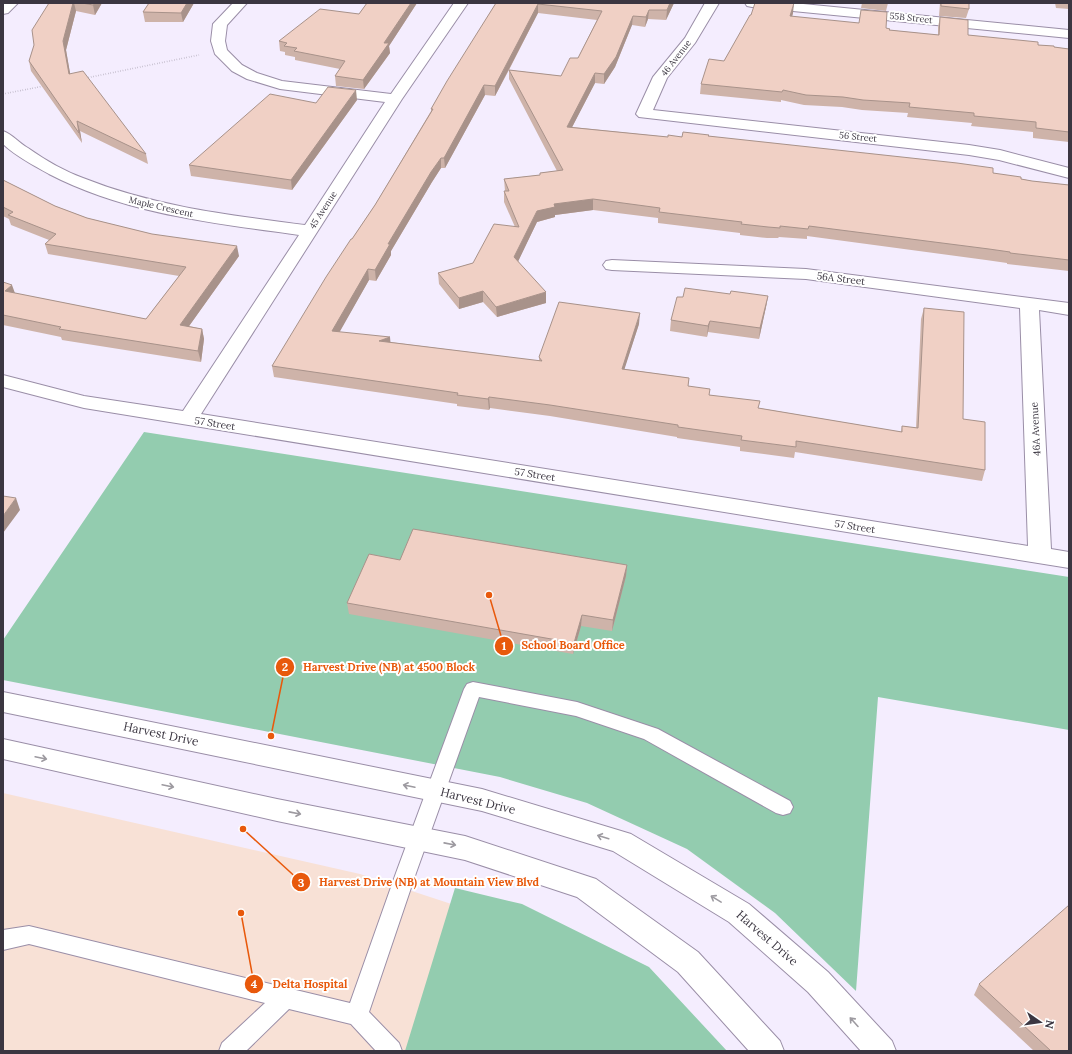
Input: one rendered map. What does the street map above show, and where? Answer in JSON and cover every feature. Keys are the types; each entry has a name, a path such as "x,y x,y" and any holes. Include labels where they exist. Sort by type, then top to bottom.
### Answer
{"street":[{"path":"3,10 11,3"},
{"path":"240,3 220,24 218,41 220,51 238,68 252,76 280,85 395,99"},
{"name":"45 Avenue","path":"188,419 395,99 461,3"},
{"name":"46 Avenue","path":"644,114 660,77 690,40 712,3"},
{"name":"55B Street","path":"752,3 1069,34"},
{"name":"56 Street","path":"644,114 969,150 1069,173"},
{"name":"Maple Crescent","path":"3,136 15,148 65,177 132,202 194,215 310,231"},
{"name":"56A Street","path":"612,265 806,274 1069,309"},
{"name":"46A Avenue","path":"1029,303 1040,555"},
{"name":"57 Street","path":"3,381 84,402 1069,560"},
{"name":"Harvest Drive","path":"3,702 482,800 621,842 739,912 818,982 881,1051"},
{"path":"3,749 278,810 465,848 586,888 688,962 769,1051"}],"lane":[{"path":"357,1015 418,838 473,689 577,709 651,734 782,807"},
{"path":"3,940 29,935 357,1015 391,1051"},
{"path":"230,1051 285,998"}],"path":[{"path":"80,79 220,51"},
{"path":"3,94 49,85"}],"shaded area":[{"path":"3,793 360,874 598,952 688,1051 3,1051"}],"green space":[{"path":"144,432 1069,577 1069,730 878,697 856,991 775,913 687,849 587,803 500,777 3,680 3,640"},
{"path":"455,888 522,904 649,967 727,1051 405,1051"}],"building":[{"path":"49,3 73,3 63,41 69,74 83,71 146,154 77,121 79,133 29,61 34,45 32,30"},
{"path":"82,3 94,3 93,5"},
{"path":"149,3 187,3 181,13 143,12"},
{"path":"367,3 411,3 384,43 389,43 363,80 335,76 345,61 294,51 297,48 284,46 287,43 279,41 320,9 359,14"},
{"path":"496,3 670,3 667,10 649,10 646,17 633,16 616,57 604,74 595,73 567,127 668,137 668,135 682,137 683,132 957,163 993,168 993,173 1021,177 1021,179 1069,185 1069,260 809,226 808,229 741,224 742,222 659,212 660,208 593,199 554,204 555,207 537,211 514,257 546,292 496,307 483,291 459,298 438,273 473,263 494,224 519,227 504,191 509,191 504,179 540,175 540,173 563,170 509,70 561,76 570,58 578,58 602,11 538,4 495,86 484,85 444,158 441,158 431,172 388,244 390,244 375,270 368,269 332,331 390,337 379,341 542,361 539,357 559,302 640,313 622,369 689,378 688,386 710,389 709,395 760,401 758,408 902,432 902,426 918,428 924,308 964,312 963,419 985,422 985,470 796,441 796,447 741,440 742,436 678,427 678,425 550,405 489,397 488,399 457,395 458,393 272,366 326,277 375,205 433,109 431,109 447,81"},
{"path":"755,3 794,3 790,16 859,23 861,10 887,12 886,28 890,29 889,30 939,35 940,17 968,20 968,35 1038,42 1038,45 1069,49 1069,132 1036,128 1036,122 974,116 974,113 909,107 910,103 806,95 783,90 782,92 701,84 709,59 724,61 751,15"},
{"path":"941,3 969,3 969,9 941,6"},
{"path":"328,87 356,90 291,180 189,165 270,94 316,103"},
{"path":"3,180 55,206 87,218 152,234 237,246 180,325 202,329 198,351 59,329 61,327 3,315 3,282 12,285 5,291 146,319 186,267 45,244 56,234 8,215 13,212 3,207"},
{"path":"685,288 730,294 731,291 768,296 760,328 710,321 708,326 671,320 677,297 683,297"},
{"path":"3,496 16,498 3,516"},
{"path":"413,529 627,565 613,620 582,615 574,643 347,603 369,554 400,560"},
{"path":"1069,905 1069,1051 1051,1051 979,984"}],"place":[{"name":"School Board Office","path":"489,595"},
{"name":"Harvest Drive (NB) at 4500 Block","path":"271,736"},
{"name":"Harvest Drive (NB) at Mountain View Blvd","path":"243,829"},
{"name":"Delta Hospital","path":"241,913"}]}
